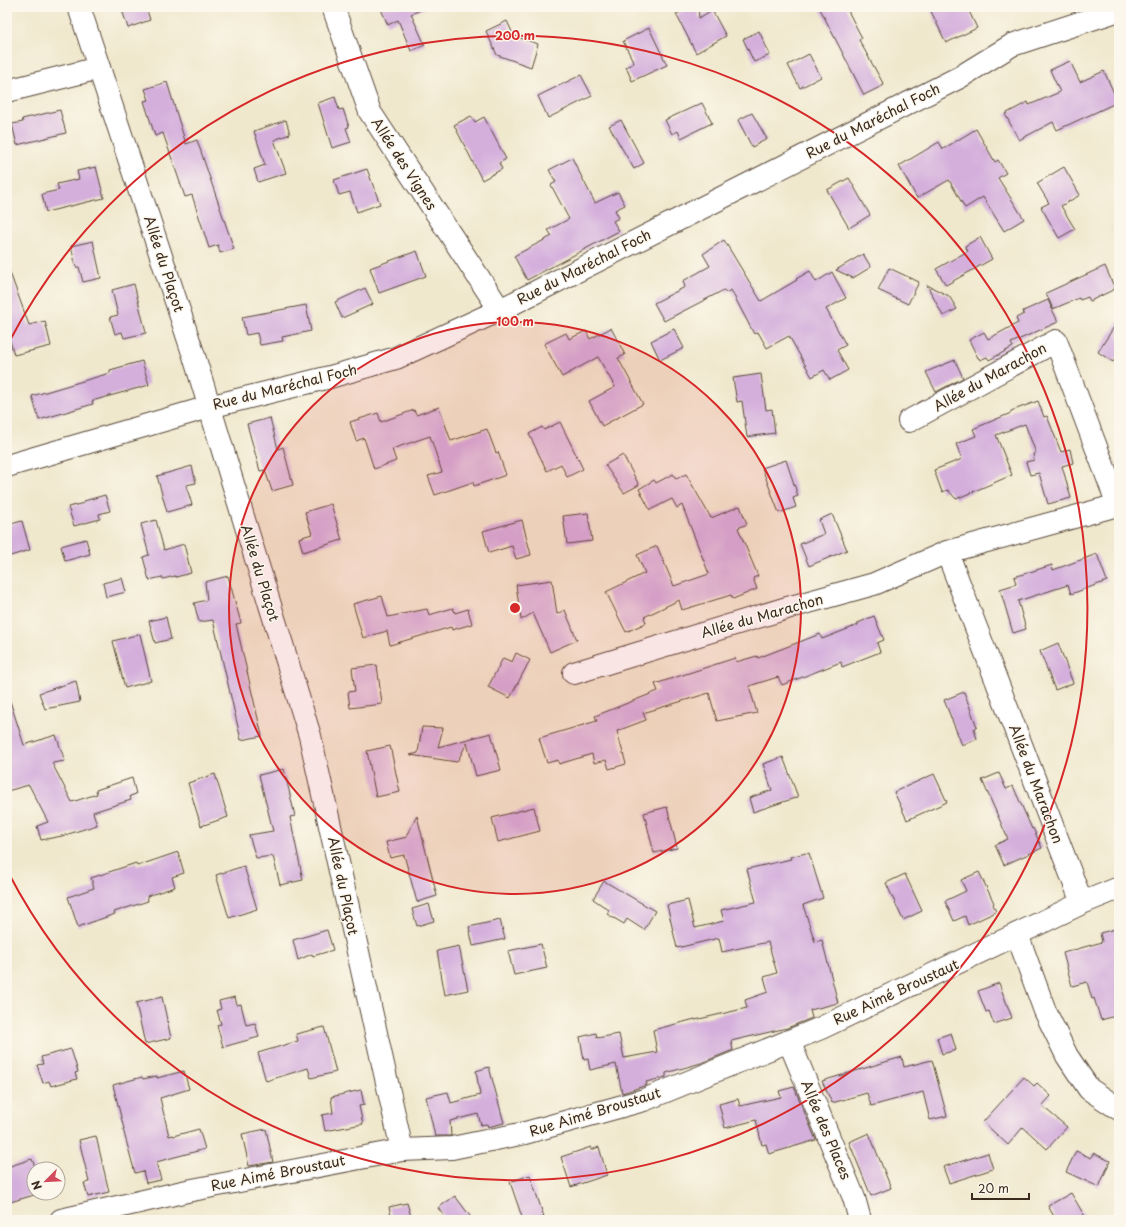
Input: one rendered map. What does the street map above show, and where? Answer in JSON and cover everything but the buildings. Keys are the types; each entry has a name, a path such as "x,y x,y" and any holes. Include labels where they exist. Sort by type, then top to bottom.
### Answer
{"street":[{"name":"Allée du Plaçot","path":"79,7 194,356 310,736 402,1150"},
{"name":"Allée des Vignes","path":"333,7 370,112 500,310"},
{"name":"Rue du Maréchal Foch","path":"7,466 209,407 330,377 396,358 500,310 960,77 1012,45 1114,12"},
{"path":"7,91 100,68"},
{"name":"Allée du Marachon","path":"574,673 787,608 874,584 947,552 1118,504 1056,341 909,421"},
{"name":"Allée du Marachon","path":"947,552 1082,904"},
{"name":"Rue Aimé Broustaut","path":"61,1220 187,1191 402,1150 452,1148 525,1133 637,1102 821,1028 1017,934 1119,888"},
{"path":"1017,934 1045,1011 1068,1056 1089,1089 1119,1109"},
{"name":"Allée des Places","path":"789,1041 854,1198 860,1220"}]}
